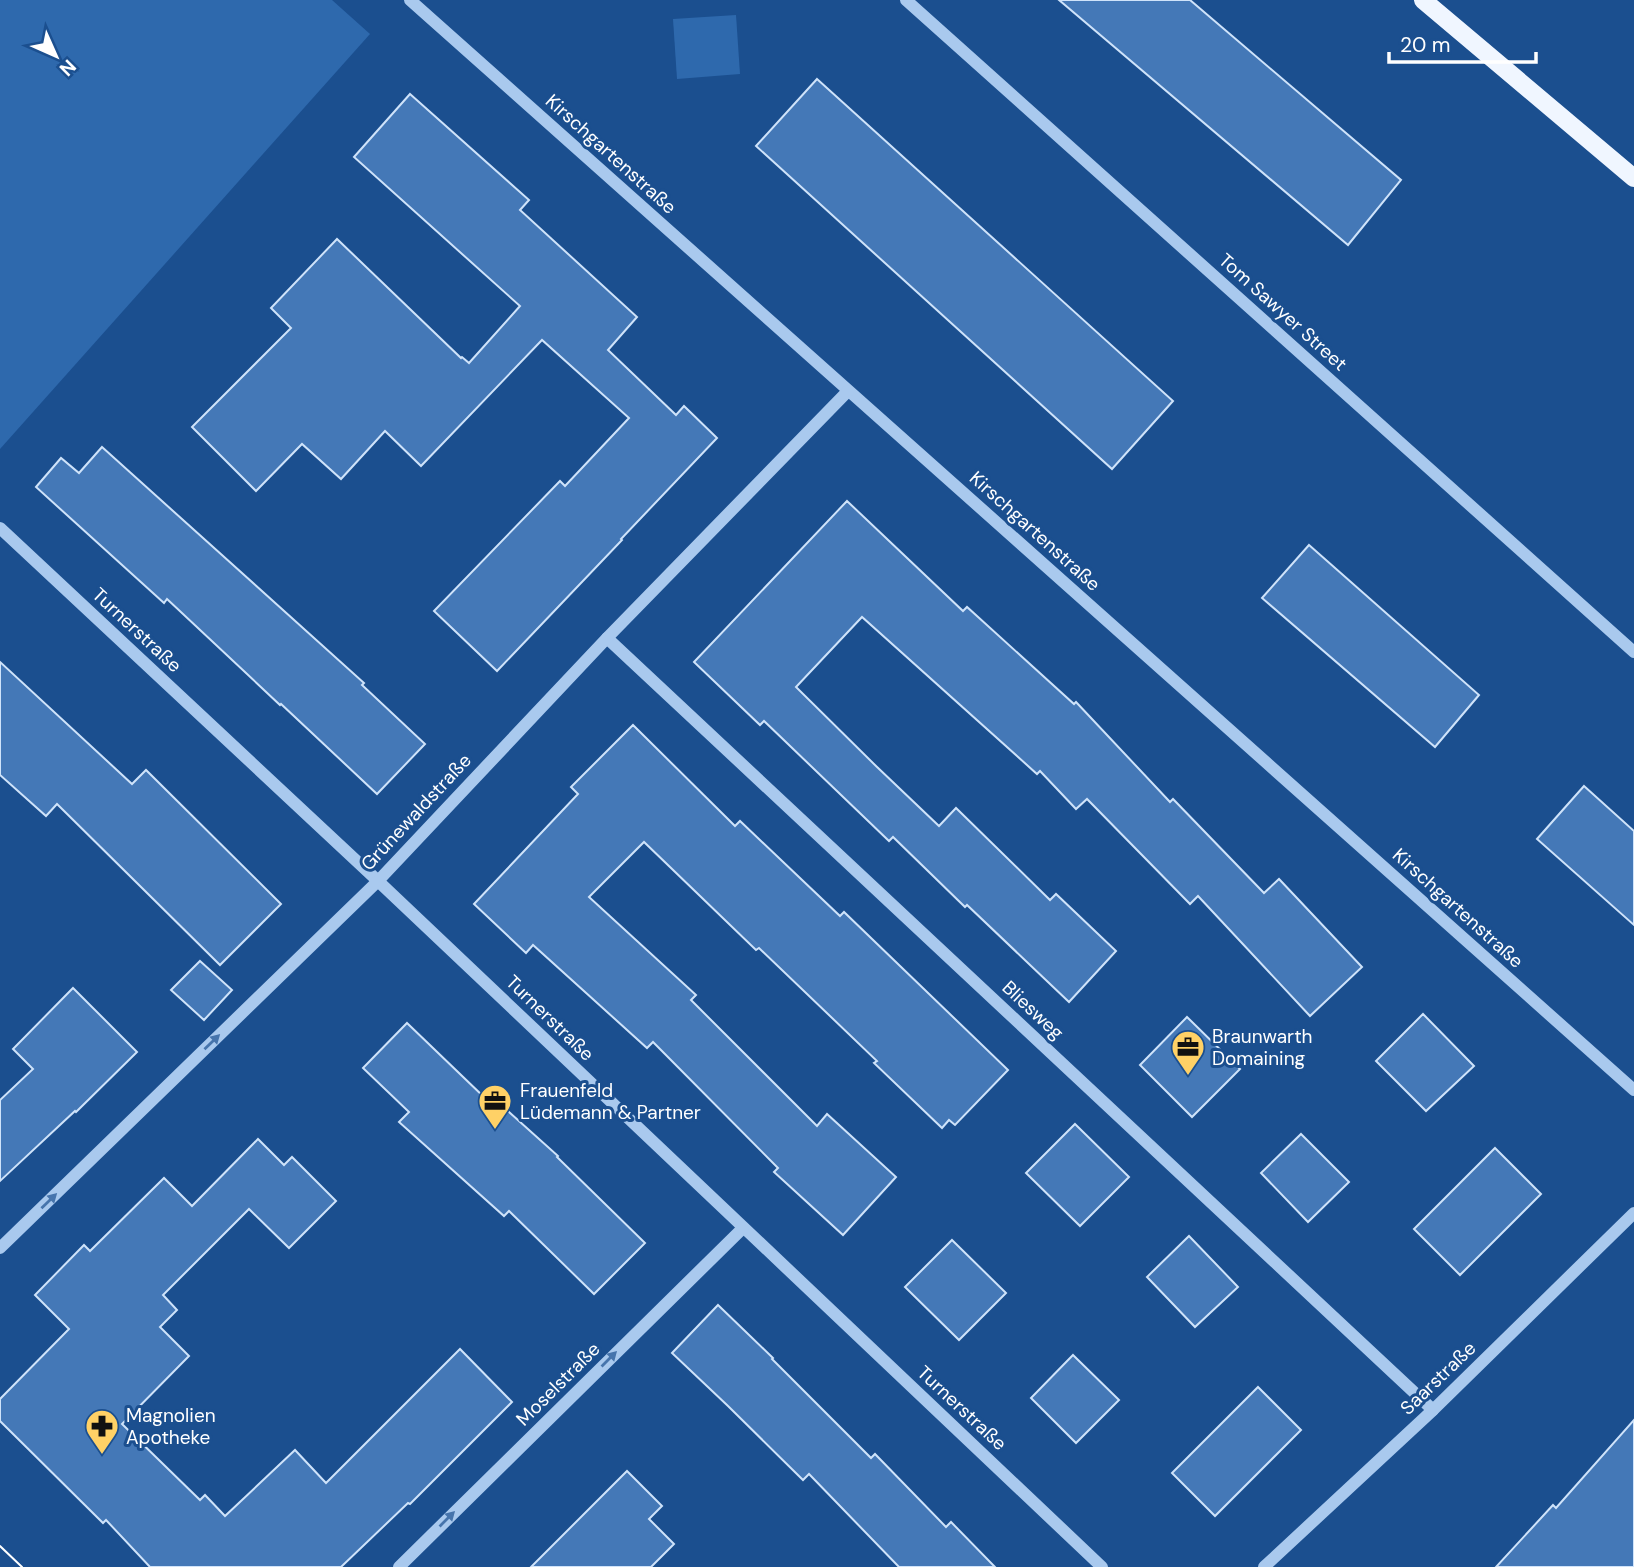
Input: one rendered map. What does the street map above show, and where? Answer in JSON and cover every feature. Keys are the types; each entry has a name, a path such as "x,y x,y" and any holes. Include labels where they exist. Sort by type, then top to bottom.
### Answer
{"main road":[{"path":"1423,0 1634,177"}],"street":[{"name":"Kirschgartenstraße","path":"410,0 1634,1090"},
{"name":"Tom Sawyer Street","path":"906,0 1634,652"},
{"name":"Grünewaldstraße","path":"0,1248 378,881 607,638 848,391"},
{"name":"Turnerstraße","path":"0,528 378,881 1102,1567"},
{"name":"Bliesweg","path":"607,638 1433,1410"},
{"name":"Saarstraße","path":"1265,1567 1433,1410 1634,1213"},
{"name":"Moselstraße","path":"399,1567 743,1228"}],"shaded area":[{"path":"0,0 332,0 370,34 0,449"},
{"path":"736,15 740,74 677,79 673,19"}],"building":[{"path":"1059,0 1190,0 1401,180 1348,245"},
{"path":"817,79 1173,401 1112,469 756,146"},
{"path":"410,94 529,200 520,210 637,317 608,350 676,415 684,406 717,438 497,671 434,611 560,481 565,486 629,418 542,340 421,466 385,431 341,479 302,444 256,491 192,427 291,328 271,308 337,239 469,363 520,306 354,157"},
{"path":"102,447 364,683 362,685 425,744 377,794 167,599 164,603 36,487 61,458 79,473"},
{"path":"847,501 963,611 967,607 1074,704 1076,702 1170,802 1173,799 1264,893 1279,879 1362,967 1310,1016 1198,896 1190,904 1087,799 1076,809 1040,771 1037,774 862,617 796,687 939,826 956,808 1050,900 1056,894 1116,951 1069,1002 893,837 889,841 764,721 760,725 694,662"},
{"path":"1309,545 1479,695 1435,747 1262,598"},
{"path":"0,662 132,784 146,770 281,904 220,965 57,804 46,816 0,775"},
{"path":"633,725 735,826 740,821 840,916 844,912 1008,1070 955,1125 949,1120 942,1128 874,1063 877,1061 644,842 589,897 696,995 691,1000 817,1126 827,1114 896,1177 843,1235 774,1172 778,1168 653,1042 647,1048 533,945 526,953 474,904 578,794 571,787"},
{"path":"1584,786 1634,831 1634,925 1537,839"},
{"path":"200,961 232,990 204,1020 171,990"},
{"path":"73,988 137,1052 0,1181 0,1100 33,1069 13,1049"},
{"path":"1423,1014 1474,1066 1426,1111 1376,1061"},
{"path":"1187,1017 1240,1069 1192,1117 1140,1065"},
{"path":"407,1023 485,1098 489,1094 558,1156 645,1243 594,1294 509,1211 504,1216 399,1122 409,1112 363,1068"},
{"path":"1075,1124 1129,1177 1080,1226 1026,1173"},
{"path":"1301,1134 1349,1182 1308,1222 1261,1173"},
{"path":"258,1139 284,1165 292,1157 336,1201 289,1248 249,1209 163,1295 177,1310 160,1327 189,1356 122,1424 200,1500 205,1495 225,1516 295,1450 326,1483 460,1349 512,1402 410,1504 341,1567 150,1567 106,1520 103,1523 0,1421 0,1399 69,1329 35,1295 84,1245 90,1251 164,1178 192,1206"},
{"path":"1495,1148 1541,1194 1460,1275 1414,1229"},
{"path":"1189,1236 1238,1287 1195,1327 1147,1277"},
{"path":"952,1240 1006,1293 959,1340 905,1287"},
{"path":"718,1305 871,1458 875,1454 946,1527 951,1522 995,1567 899,1567 809,1474 803,1480 672,1353"},
{"path":"1073,1355 1119,1400 1076,1443 1031,1398"},
{"path":"1258,1387 1301,1430 1215,1516 1172,1473"},
{"path":"1634,1420 1634,1567 1496,1567 1553,1505 1556,1508"},
{"path":"627,1471 662,1506 649,1519 674,1544 651,1567 531,1567"}],"tram line":[{"path":"0,1546 22,1567"}],"place":[{"name":"Braunwarth Domaining","path":"1188,1077"},
{"name":"Frauenfeld Lüdemann & Partner","path":"495,1131"},
{"name":"Magnolien Apotheke","path":"102,1456"}]}
